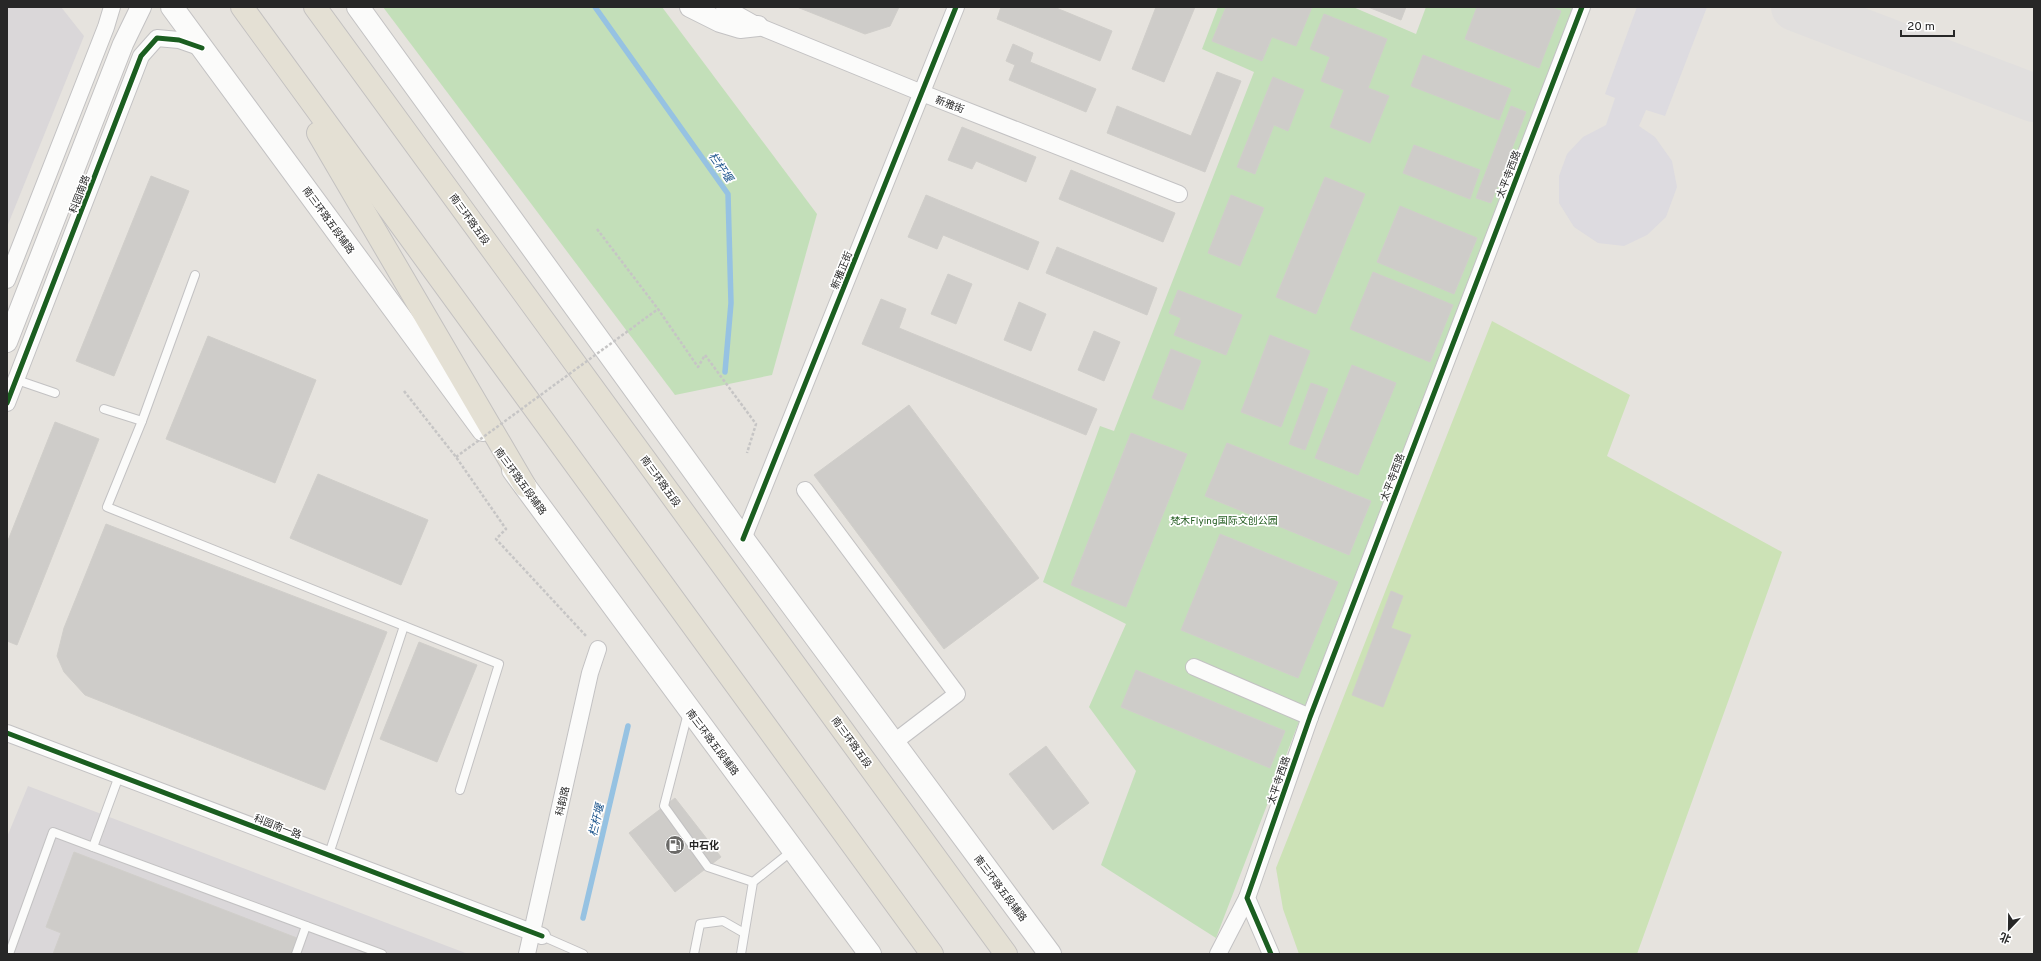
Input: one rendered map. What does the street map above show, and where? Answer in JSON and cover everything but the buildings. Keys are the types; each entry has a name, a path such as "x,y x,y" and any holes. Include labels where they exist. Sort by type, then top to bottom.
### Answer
{"highway":[{"path":"242,7 932,954"},
{"name":"南三环路五段","path":"315,7 1006,954"},
{"path":"256,27 525,486"}],"main road":[{"name":"南三环路五段辅路","path":"172,7 870,954"},
{"name":"南三环路五段辅路","path":"358,7 743,539 1050,954"}],"street":[{"path":"7,280 106,27 112,7"},
{"path":"7,342 123,44 140,7"},
{"path":"690,7 720,22 740,28 758,26"},
{"name":"新雅街","path":"724,7 758,26 922,93 1179,194"},
{"name":"新雅正街","path":"743,539 956,7"},
{"name":"太平寺西路","path":"1218,954 1246,898 1310,717 1582,7"},
{"name":"科园南路","path":"7,404 141,56 157,38 179,40 202,48"},
{"path":"805,490 957,694 893,743"},
{"name":"科韵路","path":"527,954 537,934 590,673 598,649"},
{"path":"1194,667 1310,717"},
{"name":"科园南一路","path":"7,734 329,854 537,934"},
{"path":"1246,898 1271,954"}],"lane":[{"path":"195,275 142,421 107,507 499,664 460,790"},
{"path":"17,380 55,393"},
{"path":"104,410 142,421"},
{"path":"329,854 404,626"},
{"path":"689,710 664,806 708,867 753,882"},
{"path":"93,847 119,776"},
{"path":"9,954 53,832 382,954"},
{"path":"741,954 753,882 793,850"},
{"path":"694,954 700,924 723,921 744,934"},
{"path":"296,954 306,926"},
{"path":"537,934 583,954"}],"path":[{"path":"597,229 658,309 698,367 705,356 756,424 747,453"},
{"path":"456,457 658,309"},
{"path":"404,391 456,457 506,529 496,539 598,649"}],"shaded area":[{"path":"7,7 61,7 84,36 7,227"},
{"path":"1637,7 1707,7 1665,116 1646,110 1639,126 1655,137 1672,161 1677,187 1666,217 1647,235 1624,246 1598,243 1574,227 1559,203 1559,176 1567,154 1583,137 1606,125 1615,98 1605,94"},
{"path":"28,786 468,954 7,954 7,837"}],"green space":[{"path":"383,7 662,7 817,214 772,375 675,395"},
{"name":"梵木Flying国际文创公园","path":"1218,7 1353,7 1416,34 1426,7 1573,7 1216,938 1101,865 1136,771 1089,707 1126,624 1043,582 1100,426 1114,431 1254,72 1202,49"},
{"path":"1492,321 1630,395 1607,456 1782,552 1637,954 1299,954 1283,909 1276,868"}],"waterway":[{"name":"栏杆堰","path":"595,7 728,194 731,303 725,372"},
{"name":"栏杆堰","path":"583,918 628,726"}],"taxiway":[{"path":"1795,7 2034,98"}],"cycle path":[{"path":"743,539 956,7"},
{"path":"1271,954 1247,898 1310,717 1582,7"},
{"path":"7,403 141,56 157,38 179,40 202,48"},
{"path":"7,733 542,936"}],"place":[{"name":"中石化","path":"675,845"}]}
